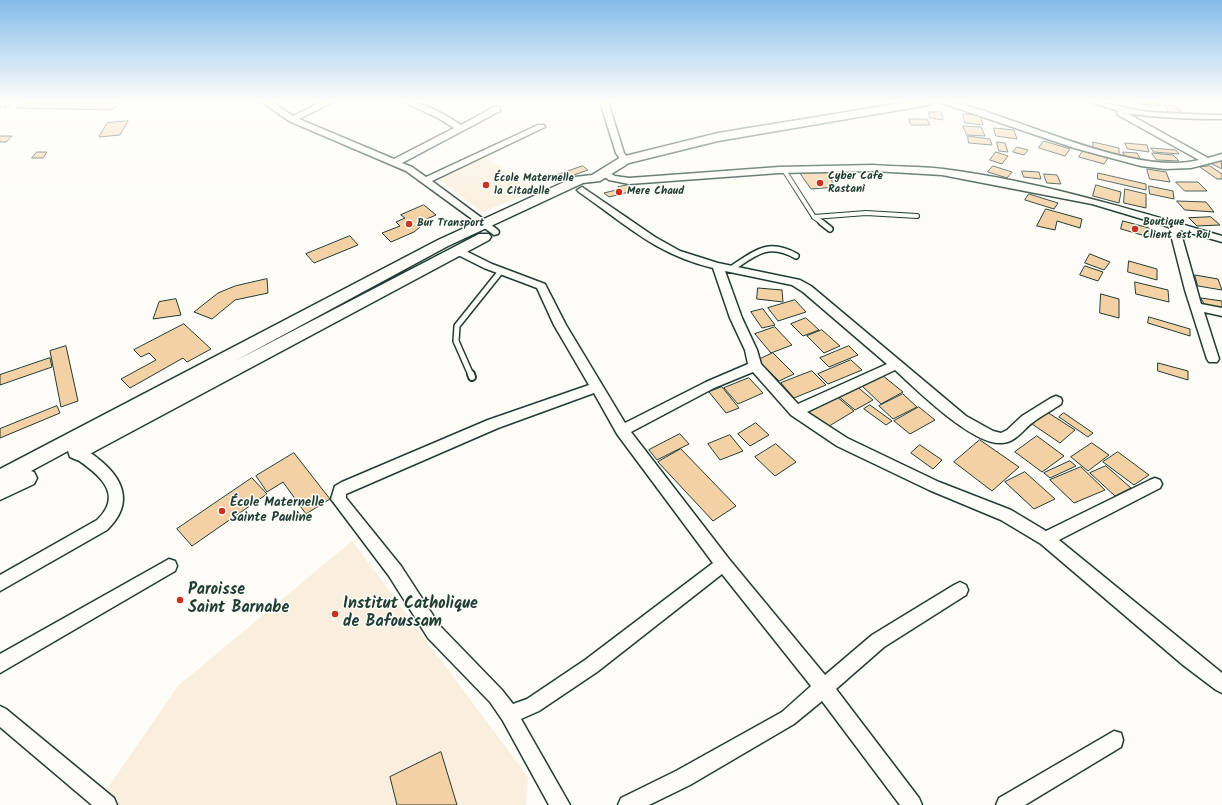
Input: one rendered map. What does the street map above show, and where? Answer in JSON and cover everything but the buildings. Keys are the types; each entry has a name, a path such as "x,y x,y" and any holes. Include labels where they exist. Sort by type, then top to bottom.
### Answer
{"street":[{"path":"342,140 396,162 427,180 489,228"},
{"path":"396,162 438,140"},
{"path":"427,180 514,140"},
{"path":"616,140 620,153 625,160"},
{"path":"0,478 443,243 489,228 582,190 590,186 600,176 625,160 708,140"},
{"path":"1059,140 1141,163 1165,166 1191,165 1222,157"},
{"path":"1169,140 1207,161"},
{"path":"0,492 458,250 489,228 580,180 600,176 629,181 784,170 873,168 942,172 1010,184 1094,202 1222,239"},
{"path":"582,190 604,203 642,233 676,253 724,268 796,282 807,289 961,420 990,436 1002,438 1012,434 1027,420 1056,400"},
{"path":"1174,226 1196,308 1212,359"},
{"path":"458,250 501,271 541,286 560,325 622,430 723,564 823,687 912,805"},
{"path":"724,268 736,318 751,350 755,366 796,411 842,442 934,486 1006,515 1046,539 1189,659 1222,684"},
{"path":"1196,308 1222,312"},
{"path":"796,411 895,365"},
{"path":"622,430 710,385 755,366"},
{"path":"560,805 510,715 496,696 434,632 395,571 338,499 340,490 347,486 493,424 597,388"},
{"path":"0,584 102,525 114,513 118,501 111,480 92,461 77,452"},
{"path":"1046,539 1155,484"},
{"path":"510,715 533,705 591,666 723,564"},
{"path":"0,664 169,566"},
{"path":"628,805 683,778 788,718 878,640 960,590"},
{"path":"0,715 107,805"},
{"path":"1006,805 1114,740"}],"lane":[{"path":"784,170 814,217 830,229"},
{"path":"814,217 829,214 891,213 917,216"},
{"path":"724,268 766,248 781,247 796,256"},
{"path":"472,377 456,341 457,326 501,271"}],"shaded area":[{"name":"École Maternelle la Citadelle","path":"487,157 535,191 482,212 437,178"},
{"name":"Institut Catholique de Bafoussam","path":"352,541 528,777 526,805 96,805 178,686"}],"place":[{"name":"Cyber Cafe Rastani","path":"820,183"},
{"name":"École Maternelle la Citadelle","path":"486,185"},
{"name":"Mere Chaud","path":"619,192"},
{"name":"Bur Transport","path":"409,224"},
{"name":"Boutique Client est Roi","path":"1135,229"},
{"name":"École Maternelle Sainte Pauline","path":"222,511"},
{"name":"Paroisse Saint Barnabe","path":"180,600"},
{"name":"Institut Catholique de Bafoussam","path":"335,614"}]}
